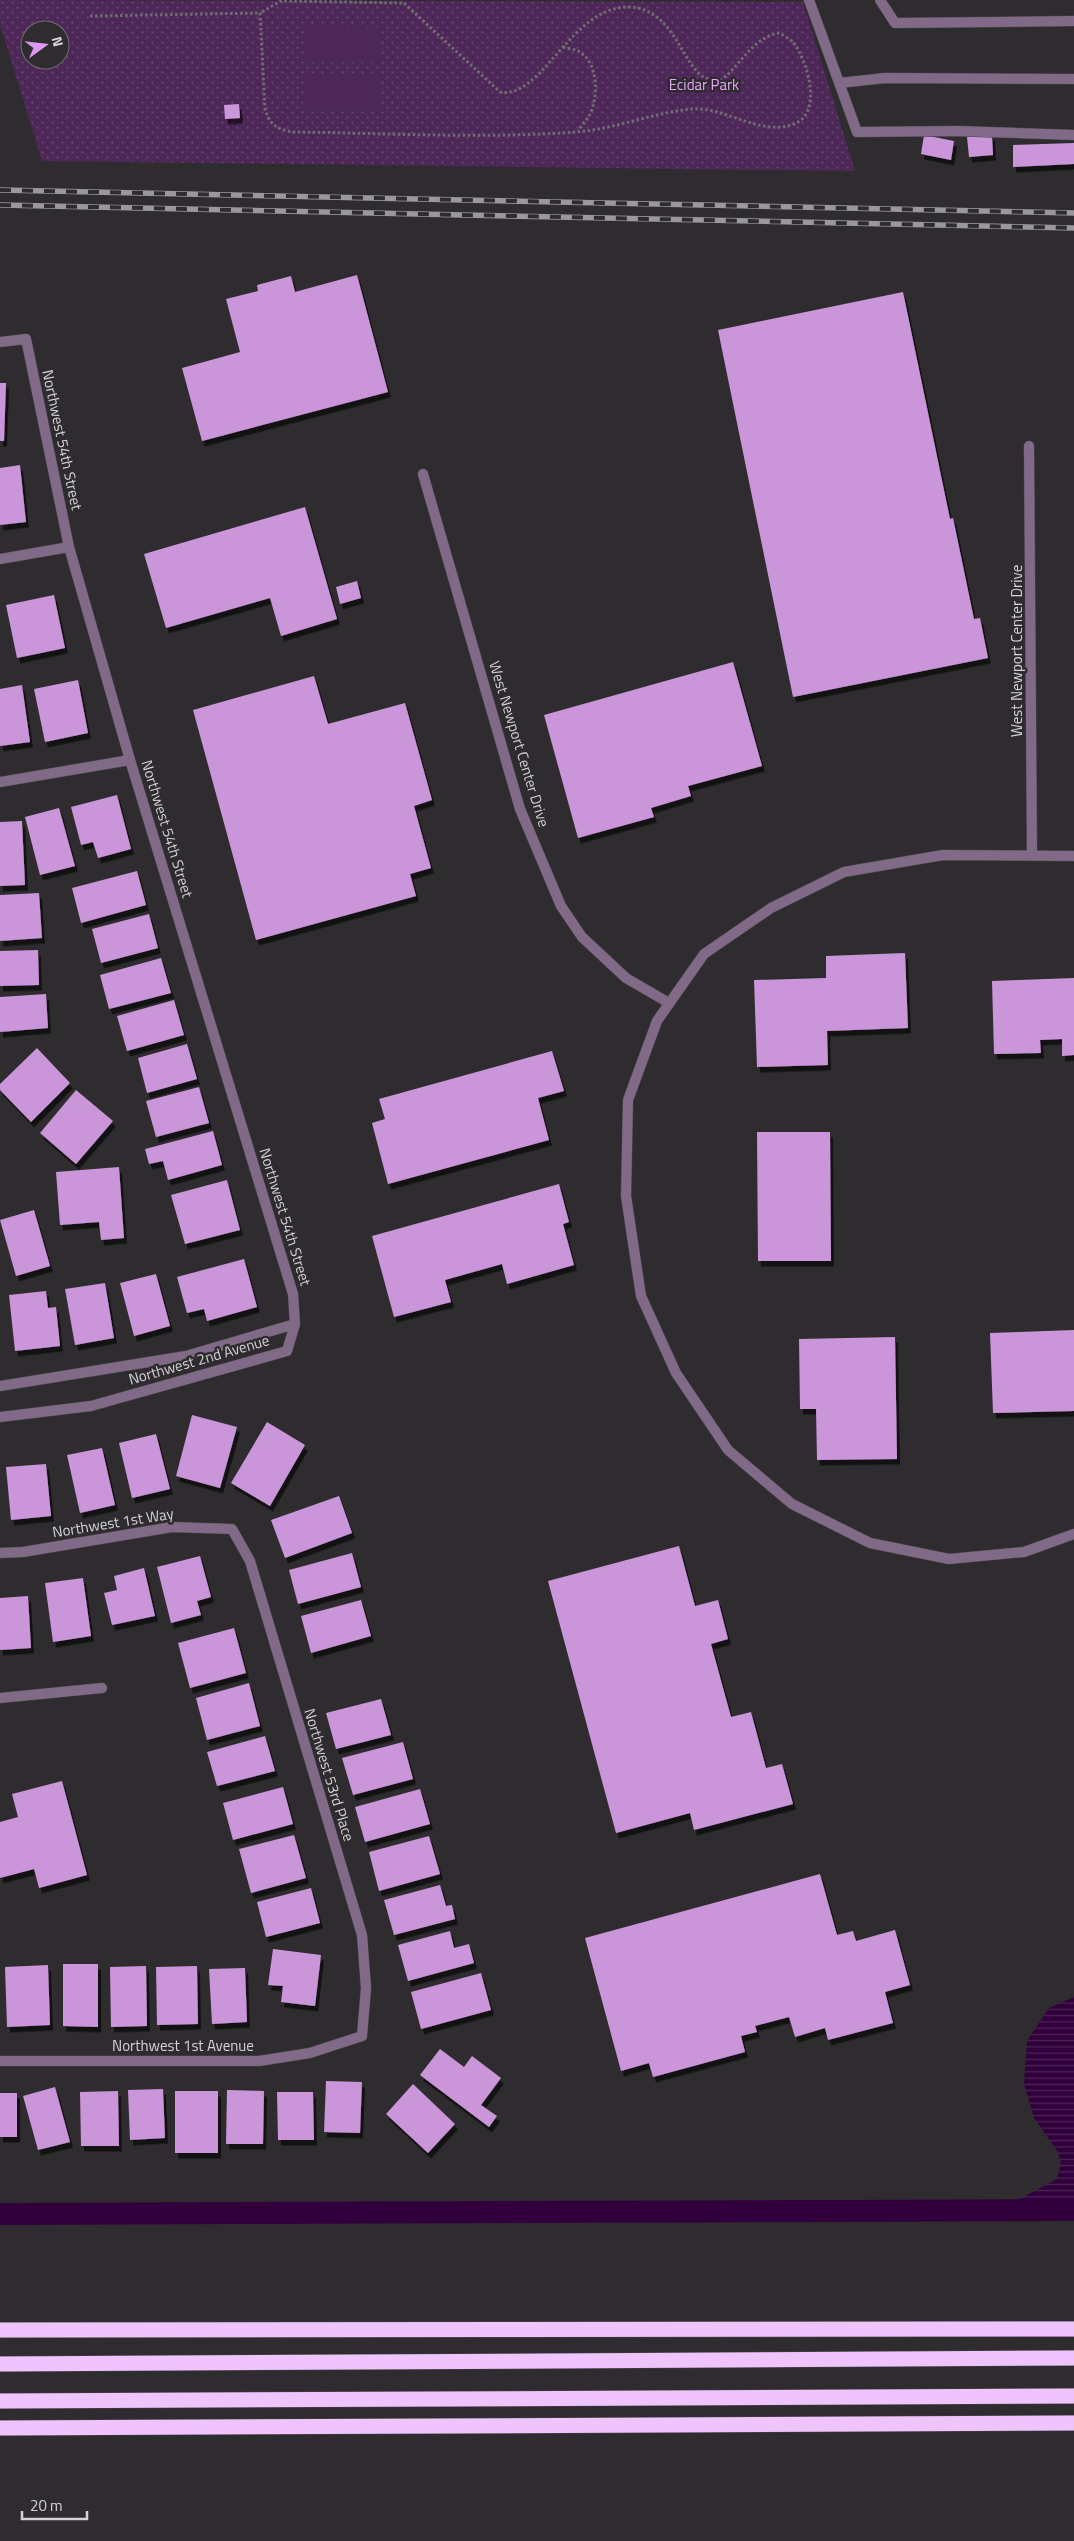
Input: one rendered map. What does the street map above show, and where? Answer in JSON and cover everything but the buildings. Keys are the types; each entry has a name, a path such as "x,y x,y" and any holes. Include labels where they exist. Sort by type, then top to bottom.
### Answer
{"highway":[{"path":"0,2330 1074,2329"},
{"path":"0,2364 1074,2358"},
{"path":"0,2402 1074,2396"},
{"path":"0,2428 1074,2423"}],"street":[{"path":"809,0 857,132 957,131 1074,135"},
{"path":"880,0 895,23 1074,21"},
{"path":"839,83 885,78 1074,79"},
{"name":"Northwest 54th Street","path":"0,342 26,339 69,547 130,760 293,1294 295,1324"},
{"name":"West Newport Center Drive","path":"1029,446 1032,855"},
{"name":"West Newport Center Drive","path":"423,474 520,809 561,906 582,937 626,978 670,1003"},
{"path":"0,559 69,547"},
{"path":"0,782 130,760"},
{"path":"1074,856 943,855 844,872 771,908 704,954 656,1021 628,1100 626,1196 641,1296 676,1373 728,1450 792,1504 870,1543 949,1559 1024,1552 1074,1534"},
{"name":"Northwest 2nd Avenue","path":"0,1386 186,1356 295,1324"},
{"name":"Northwest 2nd Avenue","path":"0,1417 91,1406 286,1351 295,1324"},
{"name":"Northwest 1st Way","path":"0,1553 23,1552 172,1527 232,1529"},
{"name":"Northwest 53rd Place","path":"232,1529 250,1561 362,1935 366,1988 362,2036"},
{"path":"0,1698 102,1688"},
{"name":"Northwest 1st Avenue","path":"0,2061 259,2061 310,2053 362,2036"}],"path":[{"path":"90,16 260,13 281,1 404,3 500,92 509,94 524,88 596,15 611,9 631,7 650,13 668,26 696,69 707,79 720,80 733,70 756,42 768,35 779,33 791,40 803,58 811,101 806,115 794,124 773,126 749,122 708,109 690,109 608,129 577,132 504,134 279,130 270,122 265,109 260,13"},
{"path":"563,47 580,52 588,58 594,75 594,104 590,114 577,132"}],"green space":[{"name":"Ecidar Park","path":"0,0 803,2 855,171 42,161 0,24"},
{"path":"305,26 381,28 381,63 304,61"},
{"path":"304,73 380,75 380,111 303,108"}],"shaded area":[{"path":"1074,1997 1074,2210 999,2210 1057,2179 1061,2163 1058,2152 1034,2118 1024,2084 1027,2041 1049,2008"}],"waterway":[{"path":"0,2214 1074,2210"}],"railway":[{"path":"0,190 1074,213"},
{"path":"0,205 1074,228"}]}
